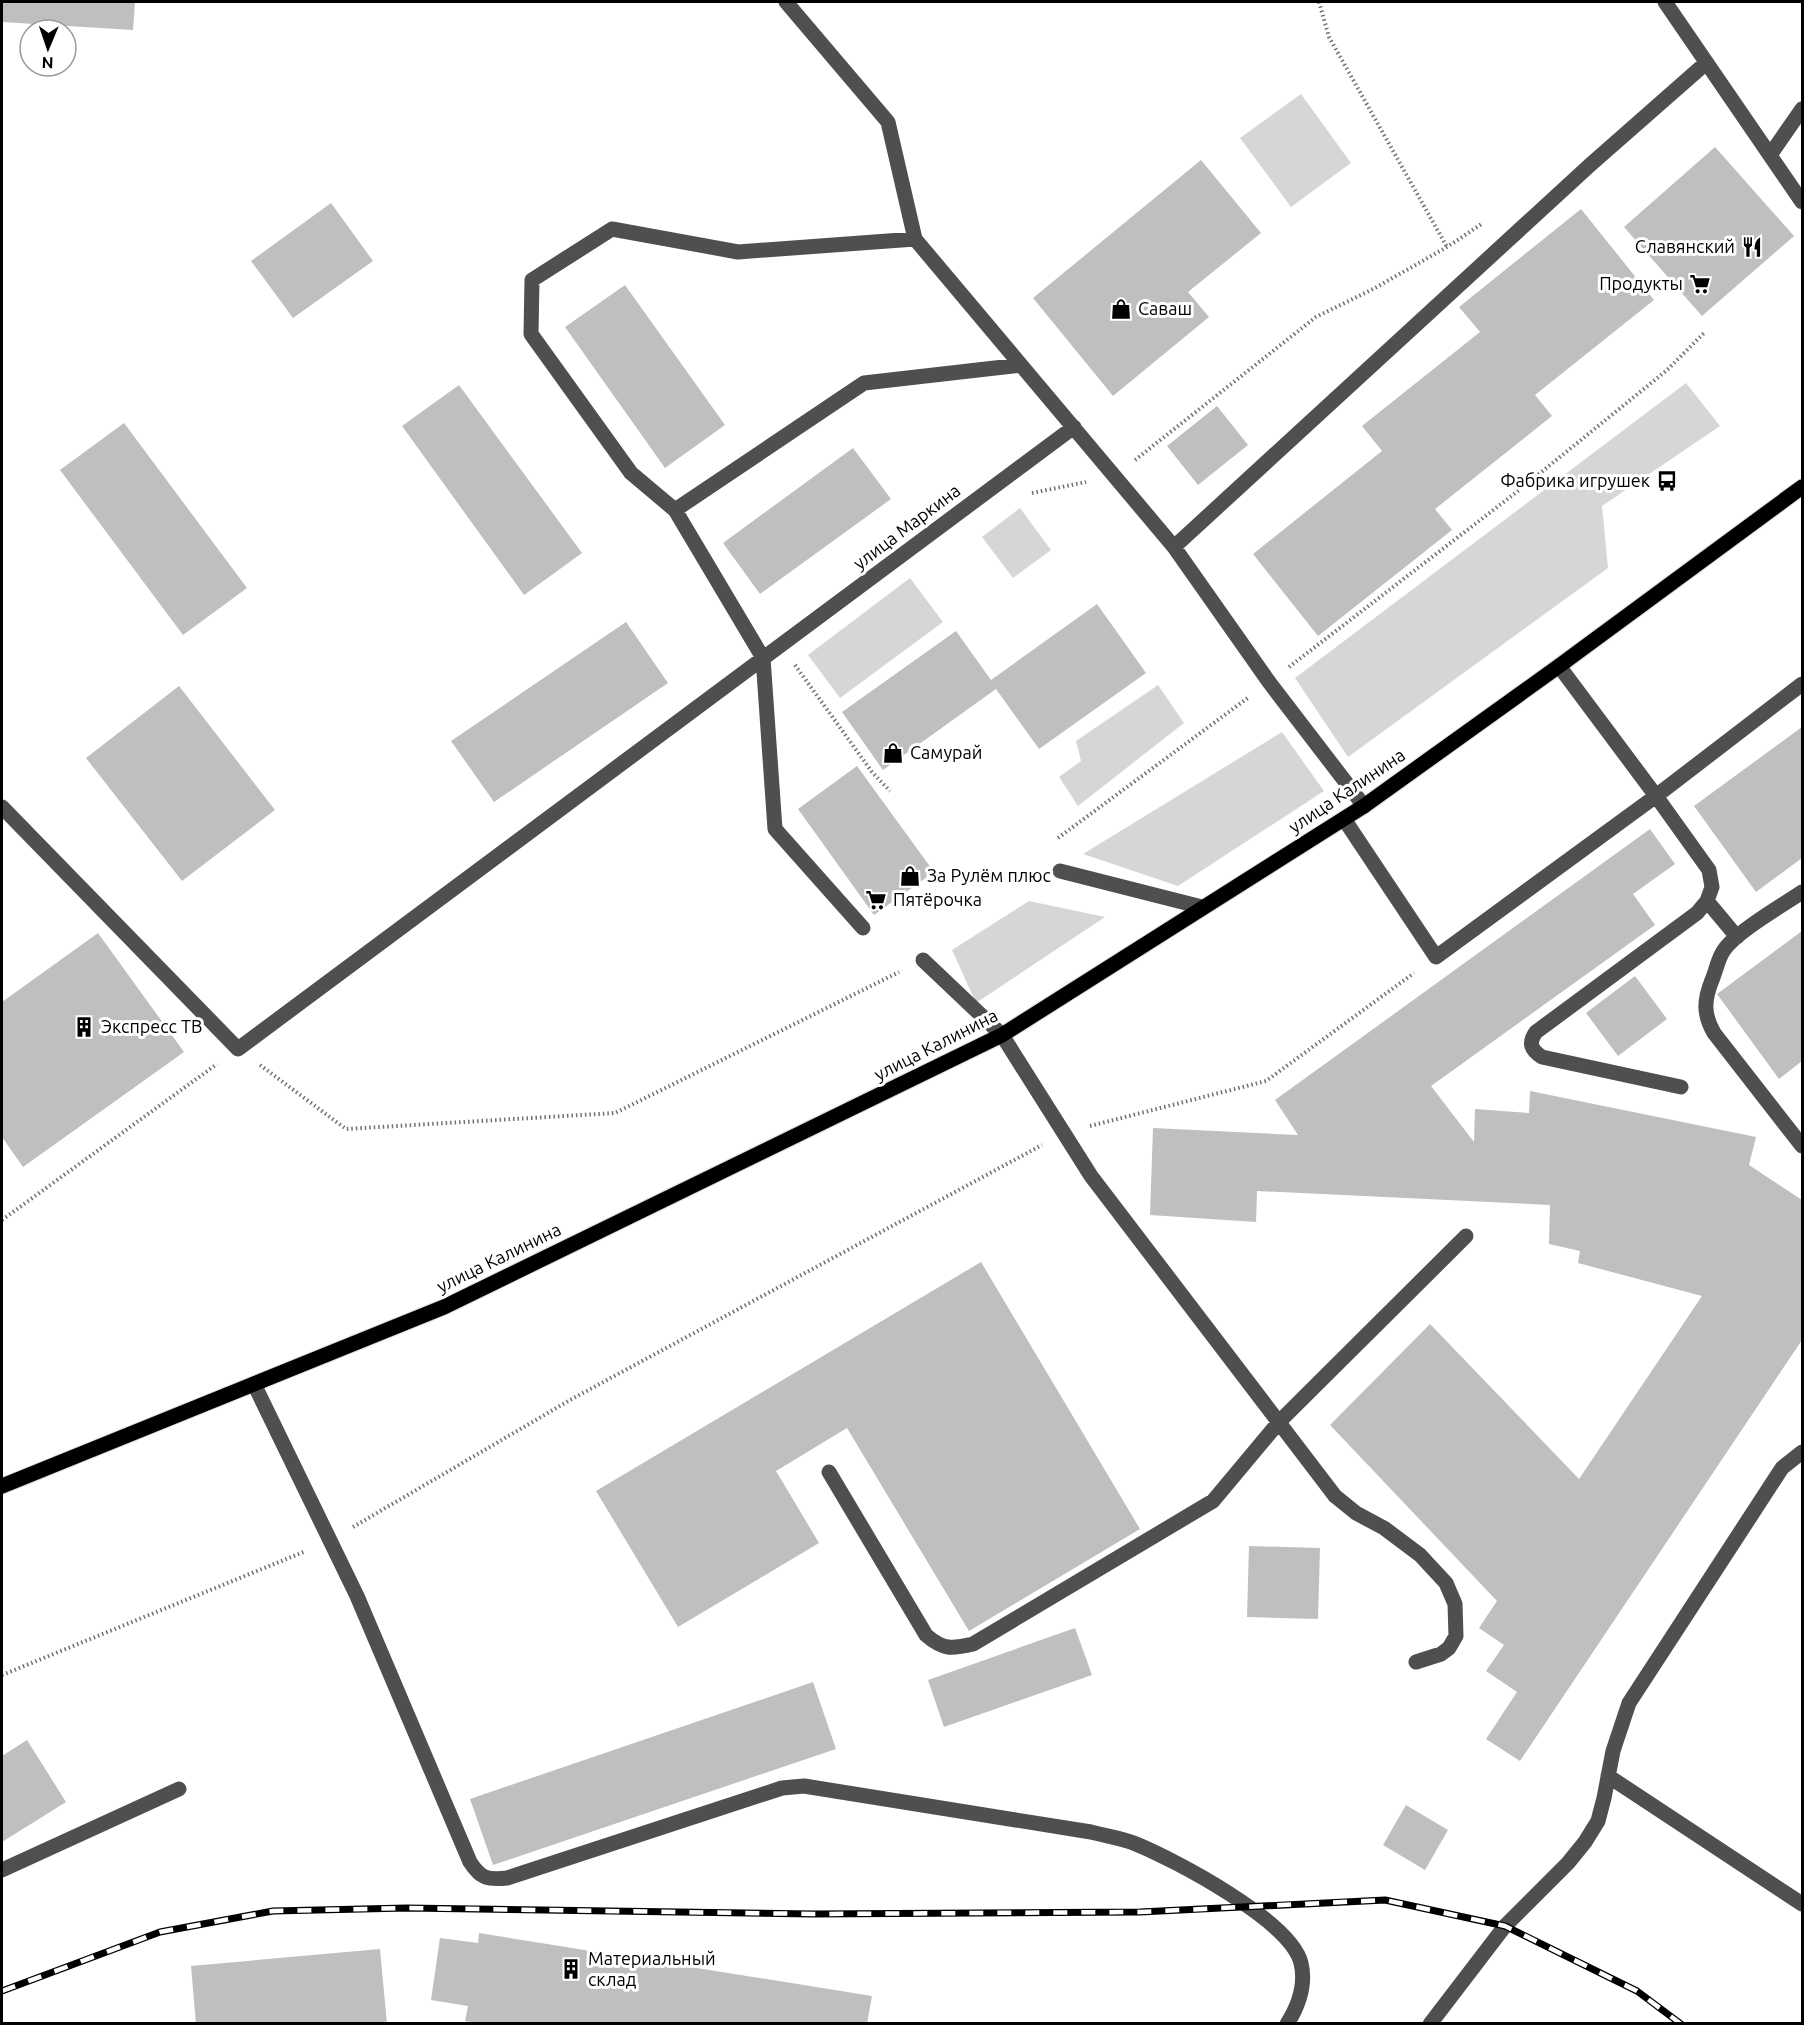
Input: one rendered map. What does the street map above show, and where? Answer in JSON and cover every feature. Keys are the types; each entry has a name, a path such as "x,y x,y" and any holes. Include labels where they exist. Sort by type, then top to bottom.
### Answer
{"main road":[{"name":"улица Калинина","path":"2,1486 444,1307 1002,1035 1364,807 1800,494"}],"street":[{"path":"786,2 888,122 915,239 1174,546 1269,682 1364,807"},
{"path":"1665,2 1803,202"},
{"path":"1174,546 1590,165 1706,63"},
{"path":"1770,155 1803,109"},
{"path":"862,928 775,830 764,658 675,510 631,473 531,334 532,280 612,229 738,252 915,239"},
{"path":"675,510 864,382 1021,365"},
{"name":"улица Маркина","path":"238,1049 1074,427"},
{"path":"1559,666 1708,870 1712,886 1707,901 1697,913 1536,1032 1531,1045 1534,1052 1542,1057 1681,1087"},
{"path":"1344,819 1436,957 1656,796 1803,684"},
{"path":"2,807 238,1049"},
{"path":"1060,871 1202,907"},
{"path":"1803,892 1737,937 1724,950 1706,996 1705,1010 1708,1022 1803,1146"},
{"path":"1707,901 1737,937"},
{"path":"923,960 1002,1035 1091,1176 1335,1496 1356,1513 1384,1528 1420,1555 1446,1583 1455,1604 1456,1636 1449,1648 1441,1654 1416,1662"},
{"path":"829,1472 926,1635 937,1645 955,1649 973,1644 1212,1501 1278,1422 1466,1236"},
{"path":"254,1384 357,1596 470,1862 477,1873 490,1880 507,1878 782,1788 793,1787 813,1787 1091,1832 1135,1844 1200,1876 1273,1924 1292,1944 1301,1961 1303,1981 1299,2001 1287,2024"},
{"path":"1430,2024 1505,1926 1568,1863 1585,1842 1598,1821 1613,1751 1629,1703 1782,1468 1803,1452"},
{"path":"1608,1776 1803,1904"},
{"path":"2,1870 179,1789"}],"path":[{"path":"1319,2 1329,36 1447,247"},
{"path":"1025,495 1115,476 1316,317 1375,288 1447,247 1484,222"},
{"path":"1058,838 1269,682 1518,491 1666,371 1704,333"},
{"path":"780,645 872,772 891,791"},
{"path":"2,1675 330,1541 570,1400 1064,1133 1266,1081 1436,957"},
{"path":"2,1220 238,1049 346,1130 615,1113 923,960"}],"shaded area":[{"path":"1301,94 1351,163 1291,207 1240,138"},
{"path":"1686,383 1720,426 1602,506 1608,568 1348,757 1295,678"},
{"path":"1020,508 1051,550 1013,578 982,537"},
{"path":"910,578 943,622 840,698 808,655"},
{"path":"1158,685 1184,723 1078,806 1059,777 1081,761 1076,741"},
{"path":"1282,732 1324,791 1178,886 1083,854"},
{"path":"1029,901 1105,917 976,1003 952,950"}],"building":[{"path":"2,2 135,2 133,30 78,27 78,18 18,18 18,23 2,22"},
{"path":"1715,147 1794,236 1702,316 1624,227"},
{"path":"1201,160 1261,233 1188,292 1209,317 1113,396 1033,298"},
{"path":"331,203 373,261 293,318 251,261"},
{"path":"1581,209 1654,300 1535,395 1552,416 1435,509 1452,530 1318,636 1253,554 1382,451 1362,426 1480,332 1459,307"},
{"path":"625,285 725,425 665,468 565,327"},
{"path":"459,385 582,553 524,595 402,426"},
{"path":"1217,406 1248,445 1198,485 1167,446"},
{"path":"124,423 247,588 183,635 60,470"},
{"path":"853,448 891,499 760,594 723,543"},
{"path":"1097,604 1146,673 1039,749 996,689 883,770 842,712 956,631 991,680"},
{"path":"626,622 668,683 494,802 451,741"},
{"path":"179,686 275,810 182,881 86,758"},
{"path":"1802,727 1802,858 1756,892 1694,806"},
{"path":"857,766 934,872 874,915 798,809"},
{"path":"1650,829 1675,864 1633,894 1655,925 1431,1086 1474,1142 1475,1109 1529,1113 1530,1091 1756,1137 1749,1165 1802,1200 1802,1340 1520,1761 1486,1739 1517,1692 1486,1671 1504,1645 1479,1628 1497,1601 1330,1425 1430,1324 1579,1479 1702,1296 1578,1263 1580,1251 1549,1244 1550,1205 1257,1191 1256,1222 1150,1215 1153,1128 1298,1135 1275,1100"},
{"path":"1802,931 1802,1061 1779,1079 1717,994"},
{"name":"Экспресс ТВ","path":"98,933 184,1052 23,1167 2,1137 2,1002"},
{"path":"1635,976 1667,1019 1618,1056 1586,1013"},
{"path":"981,1262 1140,1529 969,1631 847,1428 776,1471 819,1543 678,1627 596,1491"},
{"path":"1249,1546 1320,1548 1318,1619 1247,1617"},
{"path":"1075,1628 1092,1675 944,1727 928,1680"},
{"path":"813,1682 836,1749 493,1865 470,1799"},
{"path":"27,1740 66,1802 2,1842 2,1756"},
{"path":"1406,1805 1448,1830 1425,1870 1383,1845"},
{"name":"Материальный склад","path":"479,1933 872,1996 867,2024 478,2024 465,2021 468,2006 431,2000 440,1938 478,1943"},
{"path":"380,1949 387,2024 196,2024 191,1966"}],"railway":[{"path":"2,1991 160,1932 273,1911 407,1908 813,1914 1140,1912 1385,1900 1505,1926 1637,1991 1681,2024"}],"place":[{"name":"Славянский","path":"1752,247"},
{"name":"Продукты","path":"1700,284"},
{"name":"Саваш","path":"1121,309"},
{"name":"Фабрика игрушек","path":"1667,481"},
{"name":"Самурай","path":"893,753"},
{"name":"За Рулём плюс","path":"910,876"},
{"name":"Пятёрочка","path":"876,900"},
{"name":"Экспресс ТВ","path":"84,1027"},
{"name":"Материальный склад","path":"571,1969"}]}
